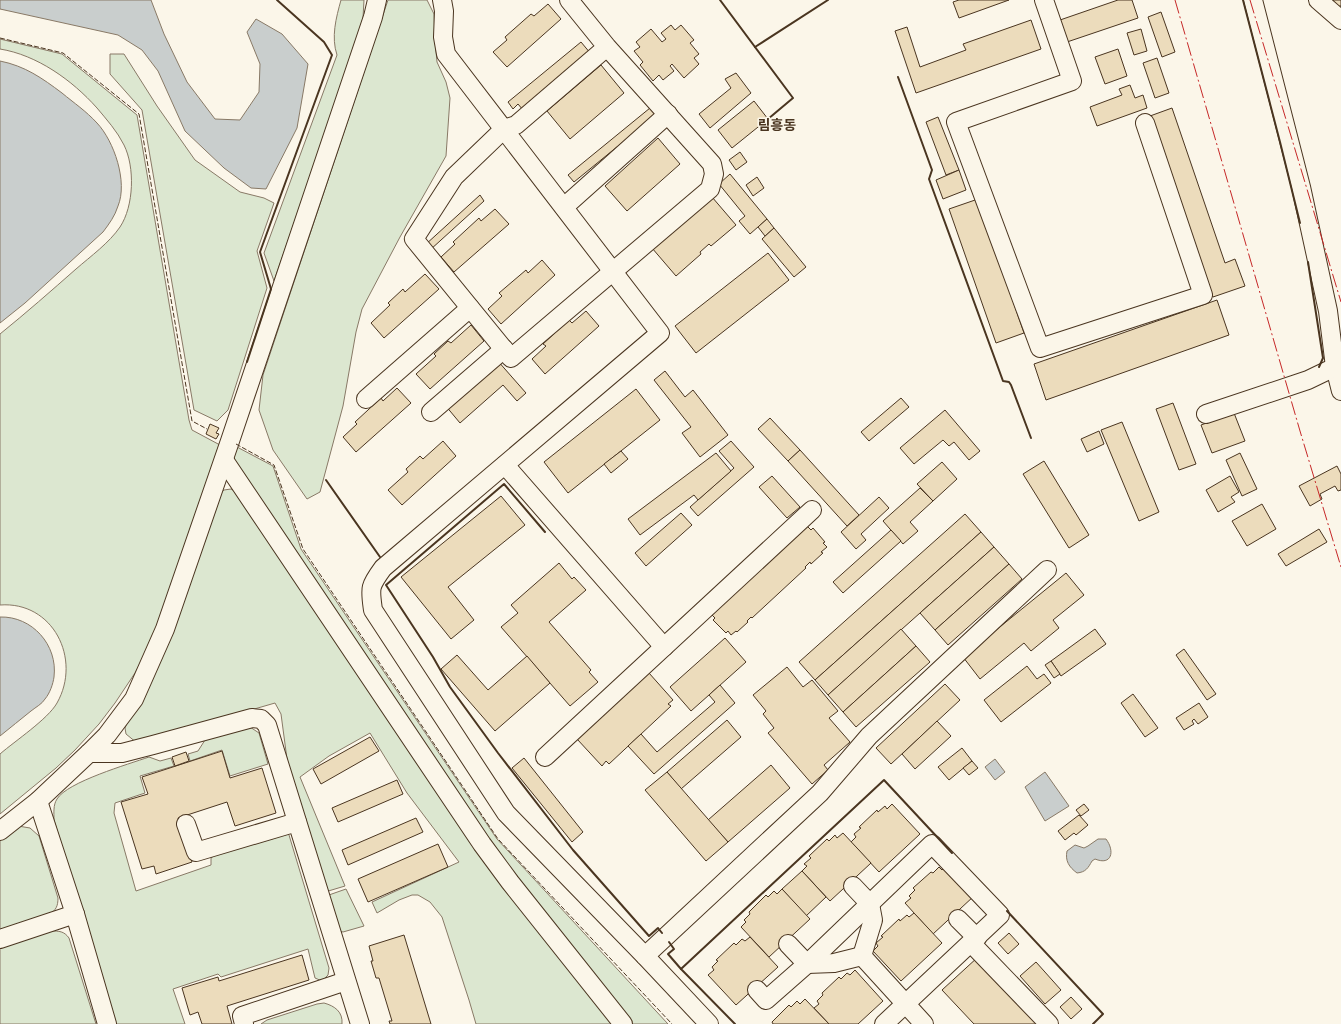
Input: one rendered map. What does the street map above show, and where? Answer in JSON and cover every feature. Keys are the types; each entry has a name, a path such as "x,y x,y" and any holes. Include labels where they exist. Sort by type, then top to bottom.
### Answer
{"street":[{"path":"0,831 38,801 89,753 107,735 134,699 165,629 224,460 373,17 377,0"},
{"path":"442,0 444,11 443,36 446,54 660,333 383,568 374,580 370,591 373,610 506,813 645,956 698,1021"},
{"path":"569,0 607,47 712,164 714,174 710,189 511,358 414,239 454,178 504,130 516,125 607,47"},
{"path":"1044,0 1072,80 956,122 1040,348 1203,295 1145,123"},
{"path":"1253,0 1302,187 1328,311 1334,367 1341,391"},
{"path":"1318,0 1341,20"},
{"path":"564,207 668,114"},
{"path":"366,399 470,308"},
{"path":"432,412 504,349"},
{"path":"1206,414 1308,380 1334,367"},
{"path":"224,460 482,844 510,882 623,1024"},
{"path":"505,465 664,647"},
{"path":"545,757 812,510"},
{"path":"645,956 820,793 869,736 1047,570"},
{"path":"89,753 122,753 153,746 252,718 261,719 267,725 360,1024"},
{"path":"38,801 75,914 108,1024"},
{"path":"186,824 196,852 297,822"},
{"path":"757,990 766,1000 807,964 870,904 905,863 932,844 1000,915 884,1024"},
{"path":"853,886 870,904 873,920 862,956"},
{"path":"0,939 75,914"},
{"path":"958,919 974,940 1049,1024"},
{"path":"788,944 807,964 834,963 862,956"},
{"path":"862,956 924,1024"},
{"path":"244,1024 242,1016 346,981"}],"green space":[{"path":"341,0 364,0 363,18 349,65 274,281 264,253 337,55 334,34"},
{"path":"388,0 427,0 434,14 437,62 446,82 450,98 446,156 400,237 362,309 356,332 343,406 320,492 307,499 273,450 259,410 263,375"},
{"path":"0,39 62,54 137,115 189,420 192,430 220,445 152,641 135,673 99,724 75,750 56,768 0,814 0,754 39,723 53,709 64,686 66,669 64,652 58,636 48,623 35,612 19,606 0,605 0,334 111,238 125,218 130,198 131,175 128,154 124,145 115,130 97,108 76,88 53,70 27,57 0,49"},
{"path":"110,54 124,54 157,106 195,160 240,192 264,198 274,203 257,251 267,288 228,410 217,421 194,410 142,110 110,74"},
{"path":"237,447 273,466 301,549 497,839 668,1024 629,1024 512,880 231,464"},
{"path":"231,489 238,493 615,1024 476,1024 442,917 430,902 418,895 412,895 399,900 377,913 372,902 459,862 407,793 370,733 329,756 300,777 345,886 325,892 289,774 281,714 275,703 137,743 126,734 125,728 218,496 224,490"},
{"path":"250,727 259,733 268,764 230,776 222,750 190,761 188,754 198,751 205,740"},
{"path":"149,757 160,761 171,758 174,766 140,776 145,793 115,803 114,813 136,891 211,865 211,858 216,854 275,838 285,830 289,835 329,968 328,975 322,981 315,978 308,949 221,977 218,974 173,989 185,1024 115,1024 54,820 54,806 57,799 73,786 99,774"},
{"path":"18,826 30,828 39,836 58,898 58,903 56,908 50,914 0,930 0,839"},
{"path":"346,889 364,926 343,932 339,931 326,896"},
{"path":"51,931 61,932 69,938 96,1024 0,1024 0,947"},
{"path":"324,1003 338,1010 341,1016 342,1024 261,1024 267,1020"}],"shaded area":[{"path":"0,0 151,0 164,34 187,82 215,119 240,120 259,92 260,64 247,32 256,19 282,34 308,64 297,128 266,189 251,188 224,168 185,131 158,71 142,50 118,35 0,9"},
{"path":"0,61 25,69 40,78 62,93 97,123 109,140 118,162 121,196 112,220 103,232 25,303 0,323"},
{"path":"0,617 22,621 32,627 40,635 52,654 54,677 52,685 44,701 0,736"},
{"path":"995,759 1005,772 995,780 985,767"},
{"path":"1045,772 1069,806 1045,821 1025,787"},
{"path":"1098,839 1106,839 1111,852 1110,856 1105,861 1095,859 1085,871 1077,873 1068,864 1067,851 1075,845 1084,848"}],"building":[{"path":"959,0 1009,0 959,18 953,2"},
{"path":"1118,0 1132,0 1138,18 1067,42 1060,20"},
{"path":"1333,0 1341,0 1341,6 1335,7"},
{"path":"548,4 561,19 507,67 493,52 507,40 505,37 531,14 534,16"},
{"path":"1161,12 1175,52 1162,57 1148,17"},
{"path":"1031,20 1041,49 916,93 895,31 907,27 920,67 966,50 963,44"},
{"path":"671,25 675,30 681,25 694,40 690,43 699,54 694,58 699,64 684,78 672,64 670,66 674,71 663,80 659,75 653,81 640,65 643,62 634,51 640,47 636,42 651,29 662,42 666,39 661,33"},
{"path":"1141,29 1147,51 1134,55 1127,33"},
{"path":"581,42 591,54 523,110 518,104 513,109 508,102"},
{"path":"1118,49 1127,76 1105,84 1095,57"},
{"path":"1157,58 1169,93 1155,98 1143,63"},
{"path":"601,65 624,93 570,139 547,111"},
{"path":"736,73 751,93 710,128 699,114 731,88 725,79"},
{"path":"1130,85 1135,98 1143,95 1147,108 1097,126 1090,107 1122,95 1119,89"},
{"path":"754,101 768,119 732,148 718,130"},
{"path":"650,108 656,115 574,182 568,175"},
{"path":"1172,108 1225,263 1235,259 1245,286 1213,297 1150,116"},
{"path":"938,117 959,170 946,175 926,122"},
{"path":"658,138 680,164 627,211 605,186"},
{"path":"740,152 747,162 736,170 729,160"},
{"path":"959,170 966,190 943,199 936,180"},
{"path":"730,174 767,219 750,234 739,221 745,216 719,184"},
{"path":"757,177 764,188 753,196 746,185"},
{"path":"480,195 484,201 430,250 425,245"},
{"path":"712,197 736,225 711,246 709,244 700,252 701,254 676,276 652,248"},
{"path":"978,199 1024,333 996,343 949,209"},
{"path":"495,209 509,224 454,272 441,257 455,244 453,242 479,218 481,221"},
{"path":"767,219 774,228 765,236 758,227"},
{"path":"774,228 806,267 794,277 762,239"},
{"path":"768,253 789,280 696,353 675,326"},
{"path":"542,260 555,275 501,324 488,309 502,296 499,293 526,270 528,273"},
{"path":"425,274 439,289 384,338 371,323 390,305 388,303 403,289 405,292"},
{"path":"1217,300 1229,335 1046,400 1034,364"},
{"path":"586,311 599,326 545,374 532,359 546,346 543,344 569,320 572,323"},
{"path":"471,325 484,341 430,389 416,374 436,356 434,354 448,341 451,343"},
{"path":"497,360 526,393 517,401 503,385 460,423 445,405"},
{"path":"665,371 685,397 693,390 728,435 700,457 682,433 691,427 654,380"},
{"path":"397,388 411,403 356,452 343,437 357,424 355,422 381,398 383,401"},
{"path":"636,389 660,420 568,493 544,462"},
{"path":"901,398 909,407 869,441 861,432"},
{"path":"1173,403 1196,464 1179,470 1156,409"},
{"path":"945,410 980,451 969,460 954,442 949,446 943,440 914,464 900,448"},
{"path":"1234,413 1245,441 1212,453 1201,425"},
{"path":"770,418 800,450 788,461 758,429"},
{"path":"1122,422 1159,512 1139,521 1101,430"},
{"path":"210,424 219,428 216,433 219,434 216,439 206,434"},
{"path":"1099,431 1104,444 1087,452 1081,439"},
{"path":"443,441 456,456 402,505 388,490 408,472 406,469 420,456 423,459"},
{"path":"731,441 754,467 698,516 690,507 734,468 719,451"},
{"path":"800,450 859,515 847,526 788,461"},
{"path":"621,451 628,459 611,473 604,464"},
{"path":"716,453 731,471 698,500 694,495 640,535 628,519"},
{"path":"1240,453 1257,489 1242,496 1226,460"},
{"path":"1044,461 1089,535 1069,548 1023,474"},
{"path":"942,462 957,479 933,501 917,484"},
{"path":"1337,466 1341,474 1341,490 1338,491 1335,486 1320,494 1322,499 1310,506 1299,486"},
{"path":"772,476 800,507 787,518 759,487"},
{"path":"1230,476 1239,492 1231,497 1235,502 1218,512 1206,490"},
{"path":"920,488 933,501 910,522 918,531 903,544 883,521"},
{"path":"501,496 525,525 448,587 474,620 451,639 401,577"},
{"path":"879,497 889,508 861,534 866,540 856,549 841,532"},
{"path":"1262,504 1276,529 1247,546 1232,521"},
{"path":"681,513 692,525 646,566 635,553"},
{"path":"965,514 981,532 815,680 799,662"},
{"path":"807,526 811,530 813,528 825,542 823,543 827,547 821,552 823,553 811,564 810,562 805,567 806,568 752,618 751,617 747,621 748,622 737,632 736,631 731,635 728,631 726,633 713,620 715,618 711,614"},
{"path":"1319,529 1327,542 1286,566 1278,554"},
{"path":"891,530 901,541 843,593 833,582"},
{"path":"981,532 994,547 828,695 815,680"},
{"path":"994,547 1009,564 935,630 920,613"},
{"path":"559,563 572,579 574,577 586,590 549,622 591,670 589,672 598,682 570,706 501,627 518,613 511,605"},
{"path":"1009,564 1022,579 948,645 935,630"},
{"path":"1066,573 1084,595 1053,620 1059,628 1031,651 1024,643 980,679 963,657"},
{"path":"901,629 916,646 843,712 828,695"},
{"path":"1095,629 1106,644 1061,676 1051,661"},
{"path":"725,638 746,662 691,711 670,687"},
{"path":"916,646 930,662 856,727 843,712"},
{"path":"1184,649 1216,694 1207,700 1176,655"},
{"path":"457,655 488,690 527,656 550,683 495,731 441,669"},
{"path":"1051,661 1060,674 1054,678 1045,665"},
{"path":"1027,666 1037,679 1044,674 1051,683 1001,722 984,700"},
{"path":"787,667 803,687 812,680 838,711 829,718 850,742 824,765 828,770 812,784 768,733 774,728 763,714 766,711 753,695"},
{"path":"649,673 673,700 668,704 671,706 609,764 606,761 602,766 577,739"},
{"path":"945,684 960,700 891,764 876,748"},
{"path":"720,685 735,703 654,774 628,746 641,734 657,752 715,702 709,695"},
{"path":"1133,694 1158,728 1145,737 1121,703"},
{"path":"1199,703 1208,717 1198,724 1194,719 1192,721 1194,724 1184,730 1176,718"},
{"path":"727,720 741,737 681,789 667,772"},
{"path":"937,721 951,736 915,769 902,754"},
{"path":"370,737 379,751 321,784 313,769"},
{"path":"962,748 972,761 949,780 938,767"},
{"path":"222,751 230,778 262,768 276,813 235,826 227,802 178,818 192,862 156,874 154,866 142,869 121,802 148,794 142,777"},
{"path":"186,752 189,761 175,766 172,757"},
{"path":"524,758 583,832 572,842 512,768"},
{"path":"972,761 978,768 969,775 963,768"},
{"path":"771,765 790,788 728,842 708,820"},
{"path":"667,772 728,842 706,861 645,790"},
{"path":"397,780 403,794 338,822 332,808"},
{"path":"892,804 920,834 879,872 851,842 856,837 854,834 861,828 859,827 877,810 878,812 885,806 887,809"},
{"path":"1084,804 1089,810 1081,816 1076,810"},
{"path":"1079,815 1088,825 1076,835 1074,833 1065,840 1058,831"},
{"path":"416,818 423,832 348,865 342,850"},
{"path":"843,833 871,863 830,901 802,871 807,866 804,864 811,858 809,856 827,839 829,841 835,835 837,838"},
{"path":"438,844 448,867 368,902 358,879"},
{"path":"946,865 974,896 933,934 905,903 911,898 909,896 915,890 913,888 931,872 933,873 939,867 942,870"},
{"path":"802,871 826,897 806,916 782,889"},
{"path":"782,889 810,919 769,957 741,927 746,922 744,920 750,914 749,912 766,895 768,897 774,891 777,894"},
{"path":"914,913 942,943 901,981 873,951 878,946 876,943 883,937 881,936 899,919 900,921 907,915 909,917"},
{"path":"1009,933 1019,944 1008,954 998,943"},
{"path":"404,935 431,1024 390,1024 389,1021 392,1021 379,978 376,978 371,961 373,961 369,946"},
{"path":"750,937 778,967 736,1005 708,975 714,970 712,967 718,961 716,960 734,943 736,945 742,939 745,941"},
{"path":"302,955 309,980 227,1006 232,1024 202,1024 198,1012 190,1015 182,988 218,977 219,981"},
{"path":"978,957 1039,1024 974,1024 942,990"},
{"path":"1036,962 1061,990 1045,1004 1020,976"},
{"path":"855,970 883,1001 858,1024 829,1024 814,1008 819,1004 817,1001 823,995 822,993 839,977 841,979 847,973 850,975"},
{"path":"1071,997 1082,1009 1071,1019 1060,1007"},
{"path":"805,999 829,1024 773,1024 772,1022 789,1005 791,1007 797,1001 800,1004"}],"fence":[{"path":"0,38 63,53 139,114 192,421 207,429"},
{"path":"236,444 274,465 303,549 498,839 672,1024"}],"wall":[{"path":"247,362 271,289 260,252 332,55 324,42 277,0"},
{"path":"720,0 793,98 768,119"},
{"path":"755,47 828,0"},
{"path":"1243,0 1300,223"},
{"path":"898,77 932,170 929,179 1003,381 1009,382 1011,385 1031,438"},
{"path":"1308,262 1323,358 1319,367"},
{"path":"326,480 380,557"},
{"path":"545,532 504,484 386,585 433,657 450,687 498,753 573,850 649,936 658,928 662,933"},
{"path":"735,1024 681,969 884,780 952,853"},
{"path":"1007,911 1103,1014 1093,1024"},
{"path":"669,942 674,949 668,954 681,969"}],"power":[{"path":"1175,0 1341,567"},
{"path":"1250,0 1341,302"}],"district":[{"name":"림흥동","path":"777,125"}]}
